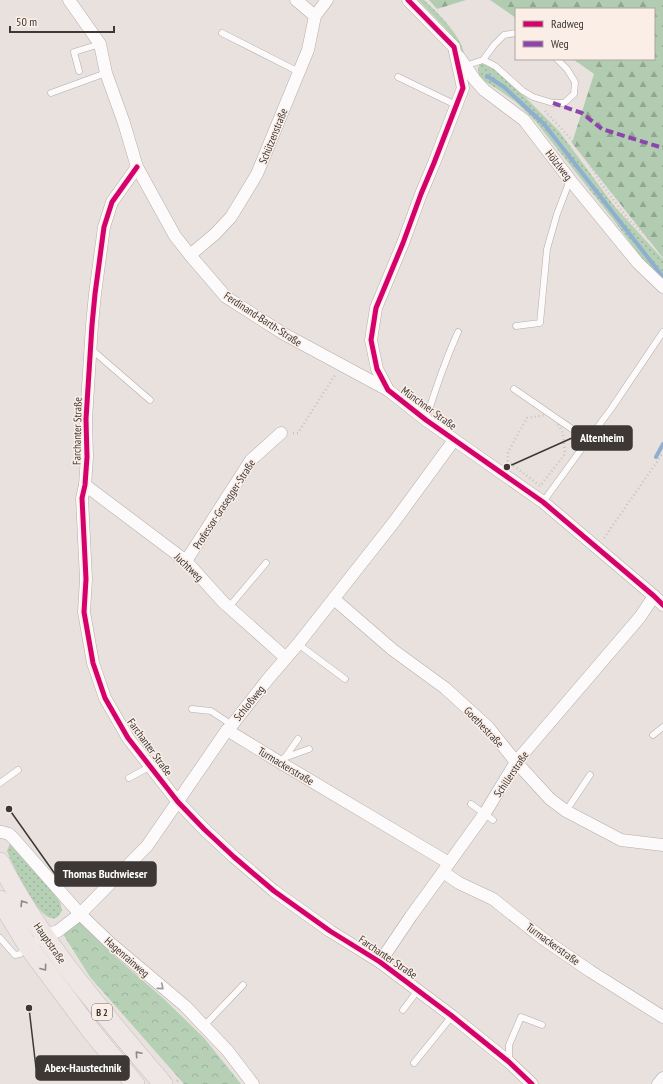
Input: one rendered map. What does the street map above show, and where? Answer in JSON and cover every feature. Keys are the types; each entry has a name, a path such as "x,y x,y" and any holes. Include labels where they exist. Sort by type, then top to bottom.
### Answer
{"main road":[{"name":"Hauptstraße","path":"0,862 44,936 107,1018 170,1083"},
{"name":"Hauptstraße","path":"0,900 28,946 92,1032 135,1084"},
{"name":"B 2","path":"92,1032 107,1018"}],"street":[{"name":"Ferdinand-Barth-Straße","path":"68,0 100,44 106,73 124,123 137,167 175,236 190,255 226,297 284,334 388,390"},
{"path":"296,0 315,16"},
{"name":"Schützenstraße","path":"190,255 231,218 257,174 308,50 315,16 327,0"},
{"path":"408,0 454,47"},
{"name":"Hölzlweg","path":"454,47 474,80 484,90 524,120 570,180 638,263 663,287"},
{"name":"Münchner Straße","path":"454,47 463,88 403,243 376,308 371,340 377,369 388,390 426,420 542,502 663,605"},
{"name":"Farchanter Straße","path":"137,167 112,202 104,227 95,294 90,348 86,418 85,485 82,498 86,579 84,612 93,663 105,698 128,738 178,802 234,857 274,891 330,932 380,962 418,990 509,1062 532,1084"},
{"name":"Professor-Grasegger-Straße","path":"186,561 251,460 281,432"},
{"name":"Schloßweg","path":"28,946 44,936 58,931 80,914 148,846 229,727 334,599 394,522 454,440"},
{"name":"Juchtweg","path":"85,485 186,561 223,602 286,658"},
{"name":"Schillerstraße","path":"380,962 446,868 489,816 516,762 640,617 654,596"},
{"name":"Goethestraße","path":"334,599 393,650 445,688 488,727 516,762 550,799 566,811 621,840 663,845"},
{"name":"Turmackerstraße","path":"229,727 446,868 459,883 493,899 542,938 590,971 663,1017"},
{"name":"Hagenrainweg","path":"0,832 9,834 14,839 80,914 109,942 185,1006 227,1050 253,1084"},
{"path":"658,1084 663,1078"}],"lane":[{"path":"465,66 483,60 494,45 504,35 515,33"},
{"path":"222,34 299,72"},
{"path":"79,71 74,52 100,44"},
{"path":"483,60 496,66 523,91 536,98 553,103 564,103 574,94 575,82 567,69 558,60"},
{"path":"51,93 106,73"},
{"path":"398,77 456,106"},
{"path":"516,326 540,324 547,249 557,214 570,180"},
{"path":"426,420 447,355 458,332"},
{"path":"542,502 611,409 663,332"},
{"path":"90,348 150,400"},
{"path":"514,389 588,440"},
{"path":"229,607 266,563"},
{"path":"298,644 345,679"},
{"path":"192,709 211,711 229,727"},
{"path":"653,735 663,727"},
{"path":"282,761 298,739"},
{"path":"282,761 309,749"},
{"path":"129,778 150,766"},
{"path":"0,783 18,770"},
{"path":"566,811 590,775"},
{"path":"472,804 489,816"},
{"path":"0,938 15,955 20,954 28,946"},
{"path":"204,1026 243,985"},
{"path":"402,1010 418,990"},
{"path":"414,1063 452,1016"},
{"path":"509,1062 509,1045 521,1017 542,1025"}],"path":[{"path":"536,98 545,112 580,149 600,182 628,218 663,252"},
{"path":"641,244 648,238"},
{"path":"281,432 298,433 341,365"},
{"path":"552,414 563,433 565,454 540,486 508,461 508,452 527,418 552,414"},
{"path":"597,548 663,453"},
{"path":"83,968 96,956 131,979"},
{"path":"152,996 156,1000 176,1036 203,1050 206,1059 217,1064 233,1084"},
{"path":"130,1026 156,1000"},
{"path":"170,1083 210,1050"}],"green space":[{"path":"418,0 424,0 449,26 460,42 465,58 459,44"},
{"path":"429,0 466,0 437,9"},
{"path":"490,0 663,0 663,258 572,143 594,74 574,60 655,60 655,8 515,8 515,17"},
{"path":"481,62 488,64 520,92 559,131 615,207 663,259 663,284 536,122 517,103 479,78 478,68"},
{"path":"11,841 22,852 60,902 62,910 56,918 48,917 40,909 22,883 7,851"},
{"path":"81,918 110,952 164,999 204,1038 241,1084 184,1084 90,977 63,934"}],"waterway":[{"path":"487,76 504,87 544,124 663,277"},
{"path":"656,457 663,444"}],"marked path":[{"path":"553,103 582,113 602,129 663,148"}],"cycle path":[{"path":"408,0 454,47 463,88 403,243 376,308 371,340 377,369 388,390 426,420 543,502 663,605"},
{"path":"137,167 112,202 104,227 92,325 86,419 87,457 85,485 82,498 86,579 84,612 93,663 105,698 128,738 178,802 234,857 274,891 330,931 380,962 452,1016 509,1062 532,1084"}],"place":[{"name":"Altenheim","path":"507,467"},
{"name":"Thomas Buchwieser","path":"9,809"},
{"name":"Abex-Haustechnik","path":"29,1008"}]}
